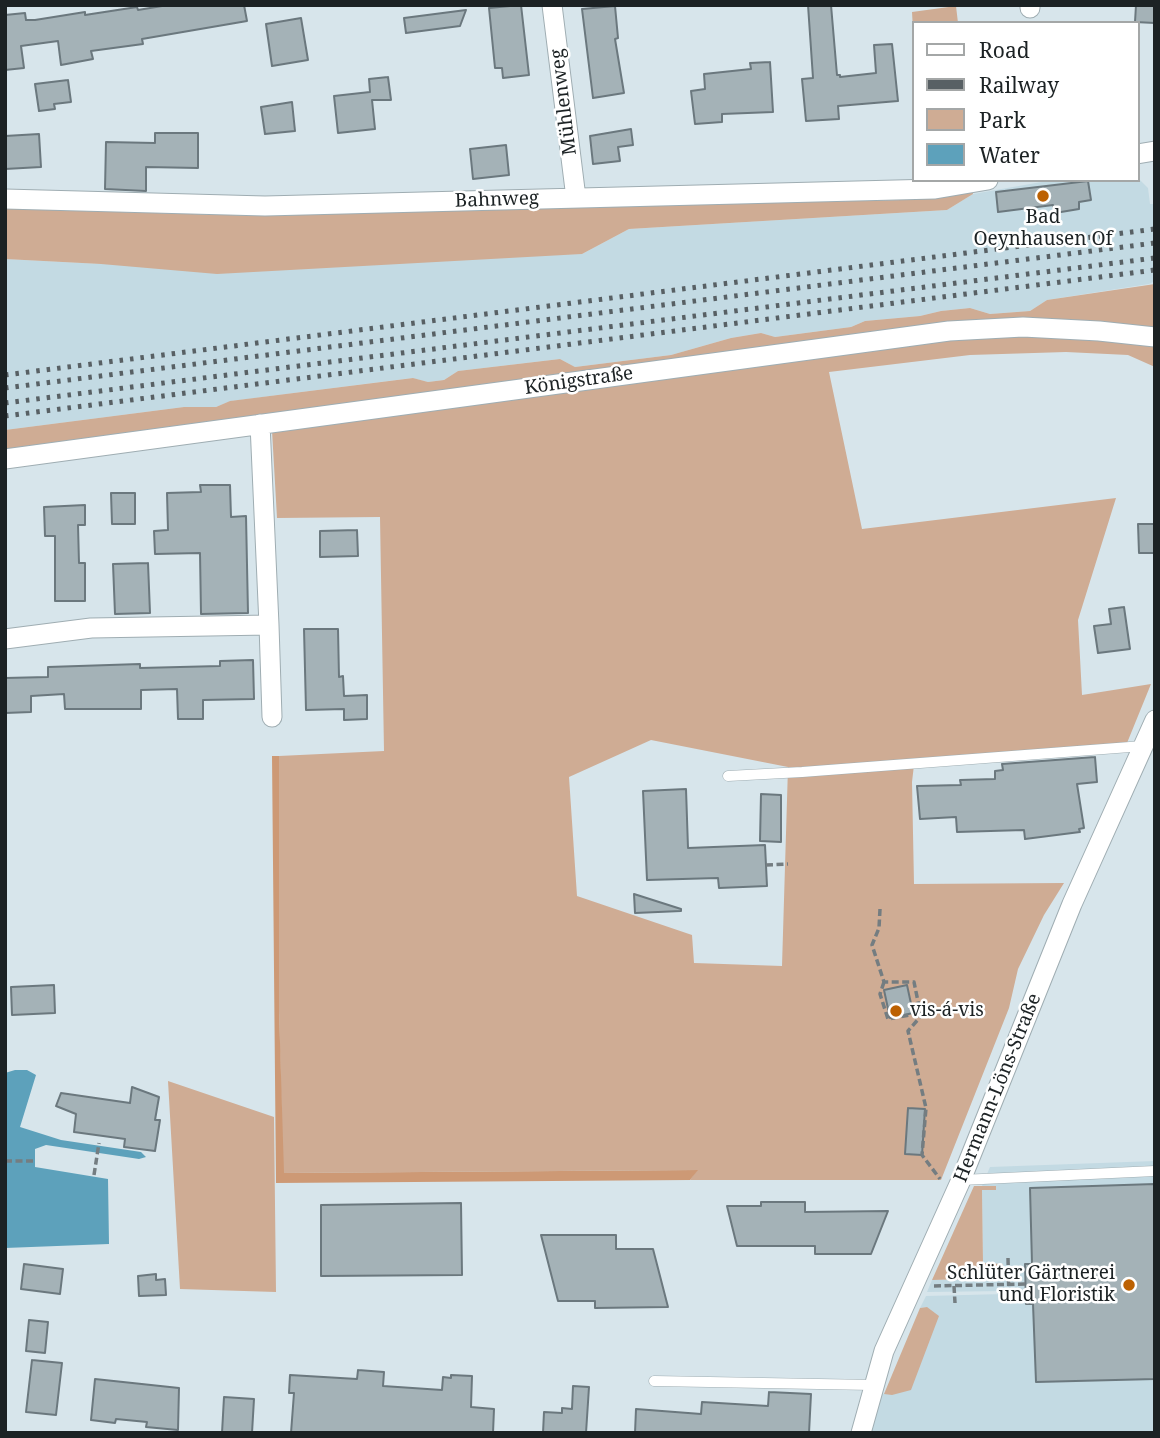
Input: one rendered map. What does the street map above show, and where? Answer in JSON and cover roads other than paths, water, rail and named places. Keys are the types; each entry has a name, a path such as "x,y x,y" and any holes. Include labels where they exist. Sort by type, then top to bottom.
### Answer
{"street":[{"name":"Mühlenweg","path":"552,5 576,198"},
{"name":"Bahnweg","path":"5,200 265,206 935,189 976,182"},
{"name":"Königstraße","path":"5,459 949,331 1023,327 1155,337"},
{"path":"260,424 272,717"},
{"path":"5,639 91,628 269,625"},
{"name":"Hermann-Löns-Straße","path":"860,1433 884,1351 960,1183 1072,904 1155,720"}],"lane":[{"path":"728,776 1143,746"},
{"path":"960,1183 1155,1171"},
{"path":"654,1381 873,1385"}],"water":[{"path":"27,1070 36,1075 20,1127 61,1140 141,1152 146,1157 139,1159 46,1145 35,1149 35,1167 108,1179 109,1244 5,1248 5,1073"}],"railway":[{"path":"5,375 1155,229"},
{"path":"5,388 1155,243"},
{"path":"5,403 1155,258"},
{"path":"5,416 1155,270"}],"place":[{"name":"Bad Oeynhausen Of","path":"1043,196"},
{"name":"vis-á-vis","path":"896,1011"},
{"name":"Schlüter Gärtnerei und Floristik","path":"1129,1285"}]}
